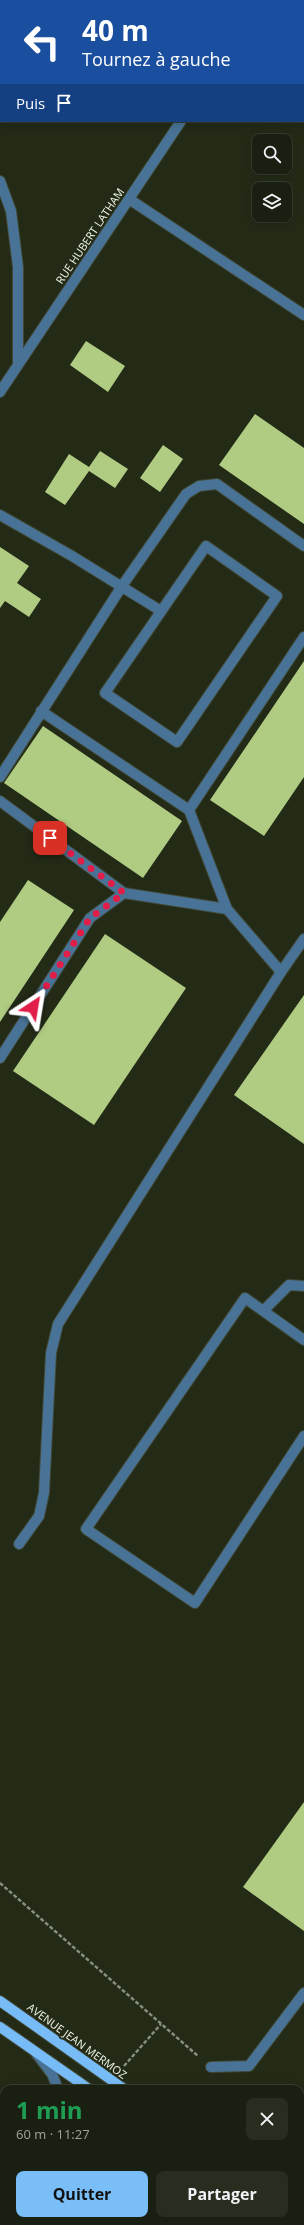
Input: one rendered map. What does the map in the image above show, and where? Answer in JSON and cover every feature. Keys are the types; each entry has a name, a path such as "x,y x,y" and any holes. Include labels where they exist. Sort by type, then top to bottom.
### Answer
{"main road":[{"name":"AVENUE JEAN MERMOZ","path":"0,2001 17,2011 119,2085"},
{"path":"0,2027 83,2085"}],"street":[{"name":"RUE HUBERT LATHAM","path":"0,392 180,122"},
{"path":"0,181 11,211 18,267 18,365"},
{"path":"129,199 304,315"},
{"path":"0,777 122,586 186,494 199,486 217,484 304,546"},
{"path":"0,515 122,586 161,611"},
{"path":"206,546 277,596 177,742 105,693 161,611 206,546"},
{"path":"189,810 304,637"},
{"path":"41,711 189,810 227,909 281,972"},
{"path":"0,801 124,893 227,909"},
{"path":"0,1058 90,918 124,893"},
{"path":"19,1544 39,1516 44,1493 51,1353 58,1324 281,972 304,940"},
{"path":"264,1310 289,1285 304,1286"},
{"path":"304,1340 264,1310 245,1298 86,1529 195,1603 304,1436"},
{"path":"211,2067 249,2066 304,1993"},
{"path":"0,1995 17,2011"},
{"path":"34,2050 52,2074 56,2085"}],"path":[{"path":"0,1883 211,2067"},
{"path":"121,2071 161,2024"}],"building":[{"path":"86,341 125,366 108,392 70,365"},
{"path":"255,414 304,448 304,524 219,465"},
{"path":"163,445 183,459 160,492 140,478"},
{"path":"100,451 128,469 115,488 89,471 65,505 45,492 69,454 89,467"},
{"path":"0,547 29,566 17,583 41,599 29,617 5,601 0,608"},
{"path":"304,661 304,777 264,836 210,800"},
{"path":"43,726 182,821 143,878 4,783"},
{"path":"28,880 74,910 0,1022 0,922"},
{"path":"105,934 186,988 94,1125 13,1071"},
{"path":"304,995 304,1144 234,1095"},
{"path":"304,1802 304,1931 243,1887"}],"route":[{"path":"33,1007 90,918 124,893 50,838"}]}
